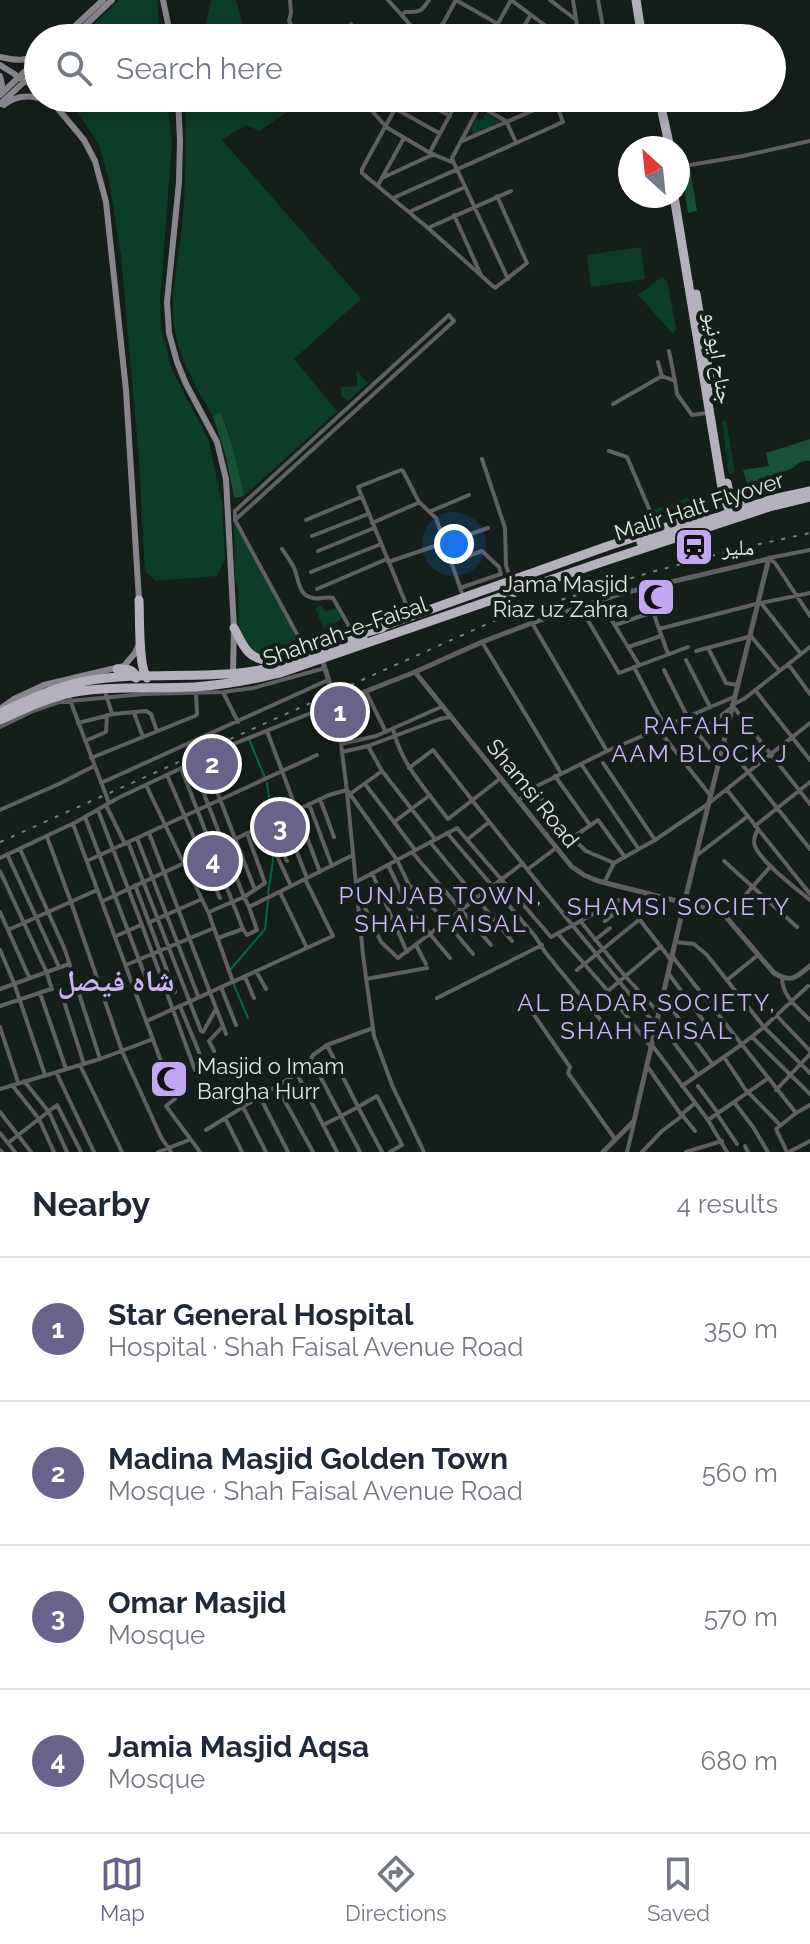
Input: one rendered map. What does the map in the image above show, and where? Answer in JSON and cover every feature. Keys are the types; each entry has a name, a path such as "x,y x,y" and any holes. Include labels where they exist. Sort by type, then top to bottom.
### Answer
{"highway":[{"path":"639,0 643,24"},
{"path":"658,112 665,136"},
{"name":"جناح ایونیو","path":"678,208 723,494 728,507"},
{"name":"جناح ایونیو","path":"711,410 729,494 740,503"},
{"path":"234,628 250,655 260,659 283,656 357,637 461,592 511,581 766,494 810,488"},
{"name":"Malir Halt Flyover","path":"600,559 810,488"},
{"name":"Malir Halt Flyover","path":"600,559 810,497"},
{"path":"728,507 744,515"},
{"path":"703,515 706,528"},
{"name":"Shahrah-e-Faisal","path":"3,710 52,690 86,681 249,672 277,665 600,559"},
{"name":"Shahrah-e-Faisal","path":"0,720 35,704 69,698 80,691 105,693 222,688 323,664 600,559"},
{"path":"139,600 144,674 152,681 222,688"},
{"path":"378,628 391,628"},
{"path":"280,673 242,679 237,671 241,667 274,661 283,656"},
{"path":"117,669 132,671 136,677 133,682"},
{"path":"80,691 96,685 169,682"}],"main road":[{"path":"77,24 103,0"},
{"path":"87,24 112,0"},
{"path":"163,0 168,24"},
{"path":"0,57 24,60"},
{"path":"0,65 23,78"},
{"path":"0,76 0,93"},
{"path":"0,93 23,78"},
{"path":"0,106 23,78"},
{"path":"0,106 24,98"},
{"path":"3,710 14,699 44,685 124,666 139,645 128,404 106,202 95,161 84,140 62,112"},
{"path":"179,112 179,182 167,302 169,333 186,384 217,442 226,479 234,628 233,675 222,688"}],"street":[{"path":"290,0 291,24"},
{"path":"388,0 410,24"},
{"path":"402,15 405,12 417,13 429,0"},
{"path":"442,24 456,0 498,24 511,0 543,24"},
{"path":"550,0 576,20"},
{"path":"573,0 577,24"},
{"path":"598,0 602,24"},
{"path":"525,24 530,15"},
{"path":"373,112 386,127 455,166"},
{"path":"394,112 361,171 495,288 527,263 497,196"},
{"path":"401,112 440,134"},
{"path":"443,112 450,116"},
{"path":"382,178 432,154 452,112"},
{"path":"477,112 452,158 508,279"},
{"path":"490,112 506,121 516,142"},
{"path":"460,142 529,112"},
{"path":"393,198 455,166 563,122 559,112"},
{"path":"378,185 404,137"},
{"path":"690,165 810,141"},
{"path":"409,212 465,187"},
{"path":"428,228 511,191"},
{"path":"454,215 483,279"},
{"path":"235,520 454,321 449,315 235,511 235,520 305,649"},
{"path":"669,351 677,394 692,415 711,410"},
{"path":"404,356 409,361"},
{"path":"658,362 662,376"},
{"path":"662,376 675,381"},
{"path":"613,404 662,376"},
{"path":"309,443 314,448"},
{"path":"609,451 627,457 655,530"},
{"path":"482,459 505,528 506,565 511,581"},
{"path":"411,616 359,486 402,470 419,502 436,518 461,592 501,574 499,567 482,551 451,562"},
{"path":"430,512 469,495"},
{"path":"306,520 361,497"},
{"path":"318,551 419,502"},
{"path":"312,536 368,514"},
{"path":"317,589 388,560 488,528"},
{"path":"311,572 381,544"},
{"path":"282,549 296,571 302,590 312,598 333,598 357,637"},
{"path":"0,858 192,763 482,642 600,601 810,550"},
{"path":"769,558 810,616"},
{"path":"627,1152 769,558"},
{"path":"645,589 668,654"},
{"path":"659,629 810,593"},
{"path":"600,601 628,647 665,726"},
{"path":"759,604 801,654"},
{"path":"580,607 619,673 688,647"},
{"path":"615,625 653,612"},
{"path":"532,623 607,751"},
{"path":"696,651 749,635"},
{"path":"749,635 779,670"},
{"path":"628,647 661,636"},
{"path":"482,642 590,825"},
{"path":"698,733 810,647"},
{"path":"708,648 726,683 737,685"},
{"path":"686,660 710,707"},
{"path":"0,727 69,698 105,693 196,692 272,684 323,664 336,703 373,1028 392,1085 424,1152"},
{"path":"788,664 810,694"},
{"path":"664,670 686,716 719,760"},
{"name":"Shamsi Road","path":"415,672 572,867 604,883 705,908 726,917"},
{"path":"101,783 328,680"},
{"path":"222,688 238,722"},
{"path":"755,690 810,760"},
{"path":"91,758 197,714 196,692"},
{"path":"366,692 386,732"},
{"path":"85,741 106,732 110,715 105,693"},
{"path":"518,801 533,788 607,751 734,697"},
{"path":"69,698 108,804 144,881 201,1031 216,1009"},
{"path":"341,744 386,732 443,706"},
{"path":"732,707 810,804"},
{"path":"134,712 143,737"},
{"path":"78,723 110,715 148,712 157,731"},
{"path":"342,752 452,717"},
{"path":"604,883 614,863 708,804 810,723"},
{"path":"393,729 409,768 448,819 501,778"},
{"path":"658,729 710,795"},
{"path":"267,731 320,872"},
{"path":"723,741 810,849"},
{"path":"368,746 382,771 433,841 512,941"},
{"path":"409,768 433,750 596,954 657,1019"},
{"path":"87,861 317,755"},
{"path":"204,758 256,890"},
{"path":"192,763 257,930 247,935 220,870 210,875"},
{"path":"603,763 655,840"},
{"path":"581,764 638,848"},
{"path":"0,810 94,766"},
{"path":"181,768 212,849"},
{"path":"103,901 320,799 348,792 382,771"},
{"path":"167,775 220,898"},
{"path":"810,782 756,827 754,844 770,867 810,900"},
{"path":"365,784 413,851 491,945"},
{"path":"146,785 209,912 233,982"},
{"path":"533,788 586,851 614,863"},
{"path":"727,790 810,893"},
{"path":"348,792 397,860 409,885 473,954"},
{"path":"394,822 430,795"},
{"path":"320,799 334,837"},
{"path":"309,804 332,866"},
{"path":"98,810 195,1070"},
{"path":"696,856 748,816"},
{"path":"85,817 150,989"},
{"path":"147,1021 333,936 306,879 283,817"},
{"path":"572,838 598,820 624,856"},
{"path":"468,839 489,822"},
{"path":"269,823 287,861"},
{"path":"73,824 175,1099 166,1106 200,1152"},
{"path":"356,882 457,828 551,937 623,898 796,1113"},
{"path":"149,833 226,1034"},
{"path":"209,912 244,897 265,883 247,833"},
{"path":"447,833 612,1034"},
{"path":"47,837 122,1051 169,1150"},
{"path":"137,838 198,997"},
{"path":"528,869 556,848"},
{"path":"20,849 65,950 100,1059"},
{"path":"7,854 59,967"},
{"path":"249,907 353,855"},
{"path":"277,856 291,886"},
{"path":"724,861 797,927"},
{"path":"356,889 381,942 398,958 523,863"},
{"path":"388,865 410,910 450,958"},
{"path":"770,867 726,917 774,973 782,978 791,979 810,966"},
{"path":"0,871 52,989"},
{"path":"372,873 407,952"},
{"path":"135,885 175,992"},
{"path":"8,930 98,890"},
{"path":"280,892 307,948"},
{"path":"115,936 202,899"},
{"path":"605,921 613,915 607,907"},
{"path":"0,912 29,977"},
{"path":"577,970 640,919"},
{"path":"581,922 698,1075"},
{"path":"126,965 214,928"},
{"path":"595,940 610,928"},
{"path":"218,938 243,929"},
{"path":"558,934 607,991 661,946"},
{"path":"675,942 698,946 764,1027 810,1073"},
{"path":"366,979 426,966 416,945"},
{"path":"437,998 542,945"},
{"path":"0,950 45,1075"},
{"path":"727,980 758,955"},
{"path":"0,988 69,964"},
{"path":"256,971 266,989"},
{"path":"668,973 709,1028"},
{"path":"245,977 254,998"},
{"path":"782,978 782,987 810,1020"},
{"path":"0,1006 74,981"},
{"path":"59,986 82,1064 122,1152"},
{"path":"682,1086 741,1045 810,986"},
{"path":"221,987 236,1025"},
{"path":"40,993 66,1069"},
{"path":"663,997 713,1065"},
{"path":"614,1000 708,1120 727,1152"},
{"path":"180,1006 203,1062"},
{"path":"532,1012 570,1067 568,1073 616,1139"},
{"path":"776,1015 810,1052 776,1090"},
{"path":"214,1051 209,1041 223,1026"},
{"path":"0,1027 18,1083 54,1152"},
{"path":"206,1130 306,1068 313,1055 327,1045 373,1028"},
{"path":"752,1036 810,1094"},
{"path":"0,1089 100,1059 153,1039"},
{"path":"327,1045 382,1152"},
{"path":"313,1055 312,1061 360,1152"},
{"path":"724,1057 745,1089 780,1125"},
{"path":"647,1066 695,1131"},
{"path":"56,1072 94,1152"},
{"path":"297,1074 336,1150 329,1152"},
{"path":"708,1120 767,1079"},
{"path":"18,1083 49,1112 67,1152"},
{"path":"698,1086 737,1144"},
{"path":"277,1087 313,1152"},
{"path":"323,1125 377,1096 402,1145 390,1152"},
{"path":"260,1097 288,1152"},
{"path":"734,1102 768,1152"},
{"path":"642,1152 695,1103"},
{"path":"8,1143 57,1105 81,1152"},
{"path":"810,1106 776,1129 788,1152 810,1141"},
{"path":"243,1107 266,1152"},
{"path":"0,1112 31,1152"},
{"path":"225,1118 242,1152"},
{"path":"603,1152 634,1121"},
{"path":"0,1133 15,1152"},
{"path":"158,1152 190,1139"},
{"path":"687,1152 722,1141"}],"green space":[{"path":"119,0 157,0 160,24 94,24"},
{"path":"211,0 236,0 242,24 206,24"},
{"path":"169,112 172,143 160,300 161,329 172,370 209,441 222,504 225,559 217,576 156,581 145,571 139,460 121,256 109,180 99,145 78,113"},
{"path":"185,112 288,112 259,131 246,125 222,140 361,299 294,359 337,411 244,496 225,423 220,413 213,416 193,382 175,332 174,285 182,227"},
{"path":"485,113 501,121 471,136 476,119 483,120"},
{"path":"690,168 697,211 688,213 687,208 690,208"},
{"path":"641,247 645,279 591,287 587,255"},
{"path":"662,277 667,281 676,328 673,334 638,295"},
{"path":"357,371 368,383 348,401 341,396 341,387 357,386"},
{"path":"220,412 244,496 234,498 226,457 213,416"},
{"path":"726,420 735,472 729,474 722,422"},
{"path":"810,439 810,461 747,483 743,470 769,466 766,453"},
{"path":"688,497 691,510 655,522 651,511"},
{"path":"234,521 301,648 261,657 248,648 239,630"},
{"path":"321,605 325,612 337,608 342,619 324,629 315,608"}],"waterway":[{"path":"249,739 265,778"},
{"path":"267,783 273,825"},
{"path":"268,894 273,860 272,836"},
{"path":"231,969 265,929 268,901"},
{"path":"233,983 248,1018"}],"railway":[{"path":"0,842 496,620 648,573 810,533"}],"place":[{"name":"ملیر","path":"694,547"},
{"name":"Jama Masjid Riaz uz Zahra","path":"656,597"},
{"name":"Star General Hospital","path":"340,712"},
{"name":"Madina Masjid Golden Town","path":"212,764"},
{"name":"Omar Masjid","path":"280,827"},
{"name":"Jamia Masjid Aqsa","path":"213,861"},
{"name":"Masjid o Imam Bargha Hurr","path":"169,1079"}],"district":[{"name":"RAFAH E AAM BLOCK J","path":"700,740"},
{"name":"SHAMSI SOCIETY","path":"679,907"},
{"name":"PUNJAB TOWN, SHAH FAISAL","path":"441,910"},
{"name":"شاہ فیصل","path":"116,981"},
{"name":"AL BADAR SOCIETY, SHAH FAISAL","path":"647,1017"}]}
